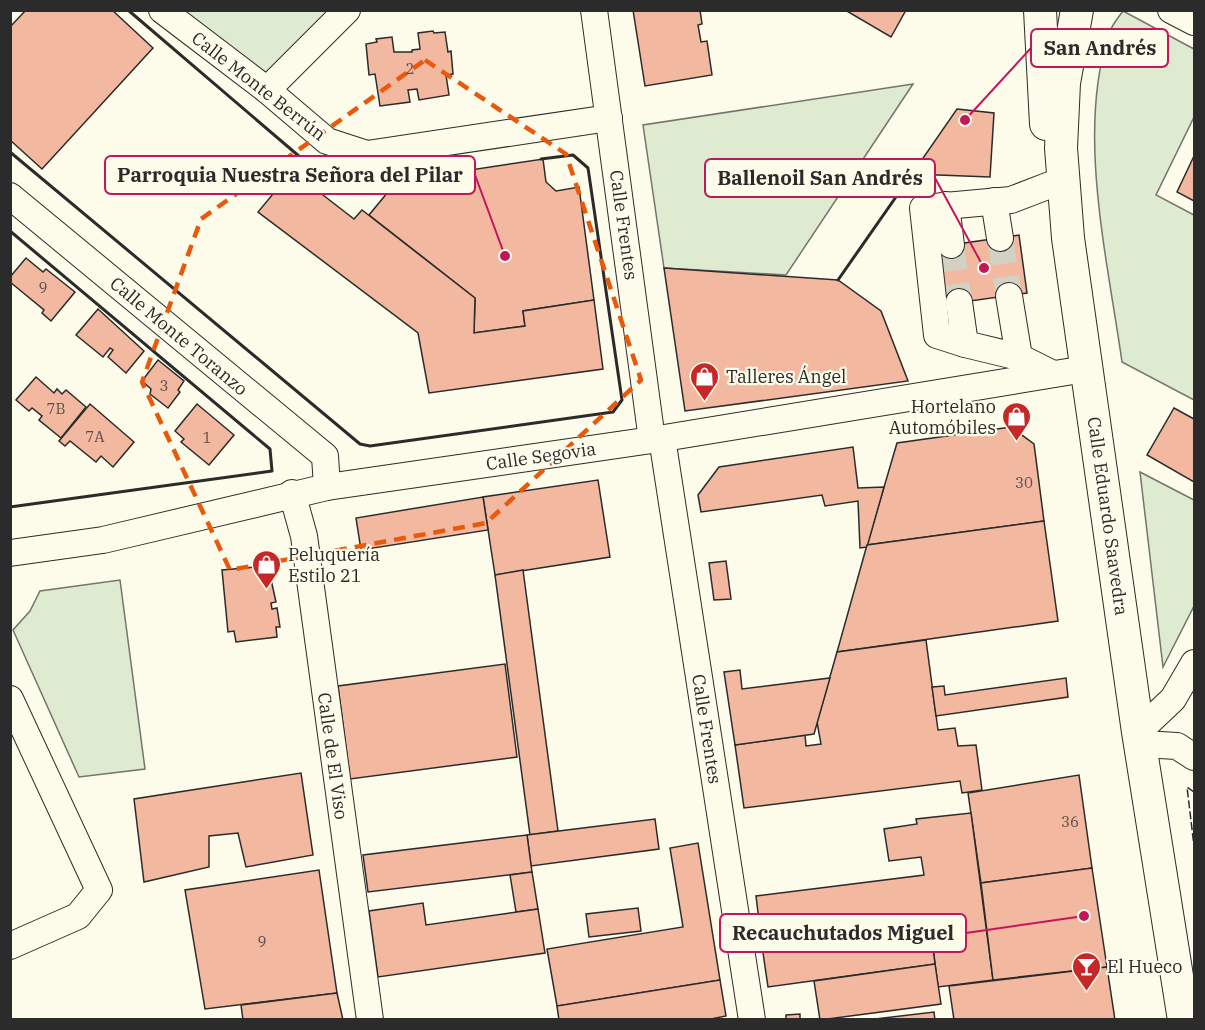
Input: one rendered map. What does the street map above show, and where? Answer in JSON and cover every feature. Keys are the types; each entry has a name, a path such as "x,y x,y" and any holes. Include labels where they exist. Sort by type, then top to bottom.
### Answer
{"main road":[{"name":"Calle Eduardo Saavedra","path":"1040,10 1050,185 1066,328 1063,372 1118,656 1126,743 1164,1020"},
{"name":"Calle Eduardo Saavedra","path":"1077,10 1065,83 1061,148 1068,238 1140,738 1184,1020"}],"street":[{"name":"Calle Monte Berrún","path":"162,10 267,90 327,141 367,154 609,118"},
{"path":"267,90 347,10"},
{"name":"Calle Frentes","path":"594,10 657,439 752,1020"},
{"path":"1171,10 1194,22"},
{"path":"1050,185 1011,200 923,208 937,335 1019,357 1063,372"},
{"name":"Calle Monte Toranzo","path":"10,196 325,456 327,487"},
{"path":"994,201 1000,238"},
{"path":"946,206 951,245"},
{"path":"1009,296 1019,357"},
{"path":"959,302 965,344"},
{"name":"Calle Segovia","path":"10,553 103,540 291,493 657,439 1063,372"},
{"name":"Calle de El Viso","path":"291,493 304,536 370,1020"},
{"path":"1194,663 1173,699 1140,738 1177,747 1194,757"},
{"path":"10,699 99,890 78,916 10,946"}],"highlighted area":[{"path":"425,60 566,154 641,380 486,523 230,570 142,382 201,219"}],"green space":[{"path":"179,11 334,11 266,83"},
{"path":"1123,11 1194,49 1194,117 1156,195 1194,215 1194,400 1122,362 1098,197 1095,112 1100,72 1110,31"},
{"path":"913,84 786,275 664,268 643,125"},
{"path":"1140,472 1194,500 1194,606 1163,667"},
{"path":"120,580 145,769 79,777 13,630 30,611 40,591"}],"building":[{"path":"26,10 112,10 153,48 42,169 10,140 10,27"},
{"path":"633,10 700,10 702,24 698,25 701,42 707,41 712,75 645,86"},
{"path":"845,10 906,10 891,37"},
{"path":"433,31 434,33 445,32 448,52 451,51 453,74 446,75 449,95 419,100 417,89 408,90 410,102 380,106 375,74 369,75 366,44 377,42 376,39 392,37 394,52 412,52 412,50 420,49 418,33"},
{"path":"957,109 994,113 990,177 912,174"},
{"path":"1194,156 1194,201 1177,192"},
{"path":"543,159 546,182 556,191 579,187 594,300 523,311 525,326 474,333 475,298 369,215 388,192 420,188 417,178"},
{"path":"292,171 354,219 362,210 475,298 474,333 525,326 523,311 594,300 603,369 429,393 418,333 258,212"},
{"path":"1019,235 1027,293 942,305 937,247"},
{"path":"26,258 43,272 46,269 75,292 51,321 42,313 44,310 10,282 10,277"},
{"path":"664,268 838,280 881,311 908,381 685,411"},
{"path":"98,309 144,351 126,373 108,357 113,350 110,348 103,357 76,335"},
{"path":"158,360 184,381 178,390 180,392 168,408 150,394 151,389 142,381"},
{"path":"36,377 54,393 57,389 62,394 66,390 86,407 61,438 39,420 42,416 32,408 29,411 16,400"},
{"path":"90,404 134,442 113,467 101,456 96,462 70,441 65,446 59,441"},
{"path":"197,404 234,435 209,465 181,442 184,439 175,431"},
{"path":"1174,408 1194,419 1194,482 1147,455"},
{"path":"1011,427 1034,444 1044,521 867,545 897,443"},
{"path":"853,447 858,488 884,487 867,547 860,548 858,501 825,506 822,495 701,512 698,495 719,467"},
{"path":"598,480 610,557 495,575 483,497"},
{"path":"483,497 488,530 361,550 356,518"},
{"path":"1044,521 1058,621 837,652 867,545"},
{"path":"726,561 731,599 714,600 709,563"},
{"path":"268,566 276,602 271,603 272,609 277,608 280,627 276,627 277,637 236,642 234,631 228,632 222,570"},
{"path":"523,570 558,831 530,835 495,575"},
{"path":"926,640 938,730 955,728 958,746 976,745 982,790 962,793 960,781 744,808 735,745 805,735 806,746 821,744 817,722 837,652"},
{"path":"505,664 517,757 350,779 338,686"},
{"path":"740,670 742,689 830,678 814,734 735,745 724,672"},
{"path":"1066,678 1068,697 936,716 932,687 944,686 945,695"},
{"path":"301,773 313,855 246,867 238,833 209,836 209,867 144,882 134,799"},
{"path":"1079,775 1092,868 981,883 968,793"},
{"path":"971,813 993,980 938,987 930,924 762,946 756,896 924,875 921,857 889,861 884,829 917,824 916,819"},
{"path":"655,819 659,849 531,866 527,835"},
{"path":"527,835 532,872 368,892 363,855"},
{"path":"698,843 720,980 557,1006 547,949 683,927 670,848"},
{"path":"1092,868 1107,967 993,980 981,883"},
{"path":"319,870 337,993 205,1009 185,890"},
{"path":"532,872 538,909 516,912 510,875"},
{"path":"423,903 426,925 538,909 545,953 378,977 369,911"},
{"path":"638,908 641,931 589,937 586,914"},
{"path":"930,924 935,964 768,987 762,946"},
{"path":"935,964 941,1004 820,1020 814,981"},
{"path":"1107,967 1115,1020 954,1020 949,986"},
{"path":"720,980 726,1016 706,1020 559,1020 557,1006"},
{"path":"337,993 343,1020 243,1020 241,1005"},
{"path":"934,1012 935,1020 875,1019"},
{"path":"800,1014 800,1020 786,1020 786,1015"}],"tunnel":[{"path":"1000,238 1009,296"},
{"path":"951,245 959,302"}],"fence":[{"path":"1194,792 1187,787 1194,846"}],"wall":[{"path":"128,10 300,157 315,166 329,173 357,180 386,181 419,177"},
{"path":"10,152 360,444 370,446 613,412 622,400 588,168 573,155 541,159"},
{"path":"838,280 912,174"},
{"path":"10,231 270,449 272,471 10,507"}],"place":[{"name":"San Andrés","path":"965,120"},
{"name":"Parroquia Nuestra Señora del Pilar","path":"505,256"},
{"name":"Ballenoil San Andrés","path":"984,268"},
{"name":"Talleres Ángel","path":"705,402"},
{"name":"Hortelano Automóbiles","path":"1017,442"},
{"name":"Peluquería Estilo 21","path":"267,590"},
{"name":"Recauchutados Miguel","path":"1084,916"},
{"name":"El Hueco","path":"1086,992"}]}
